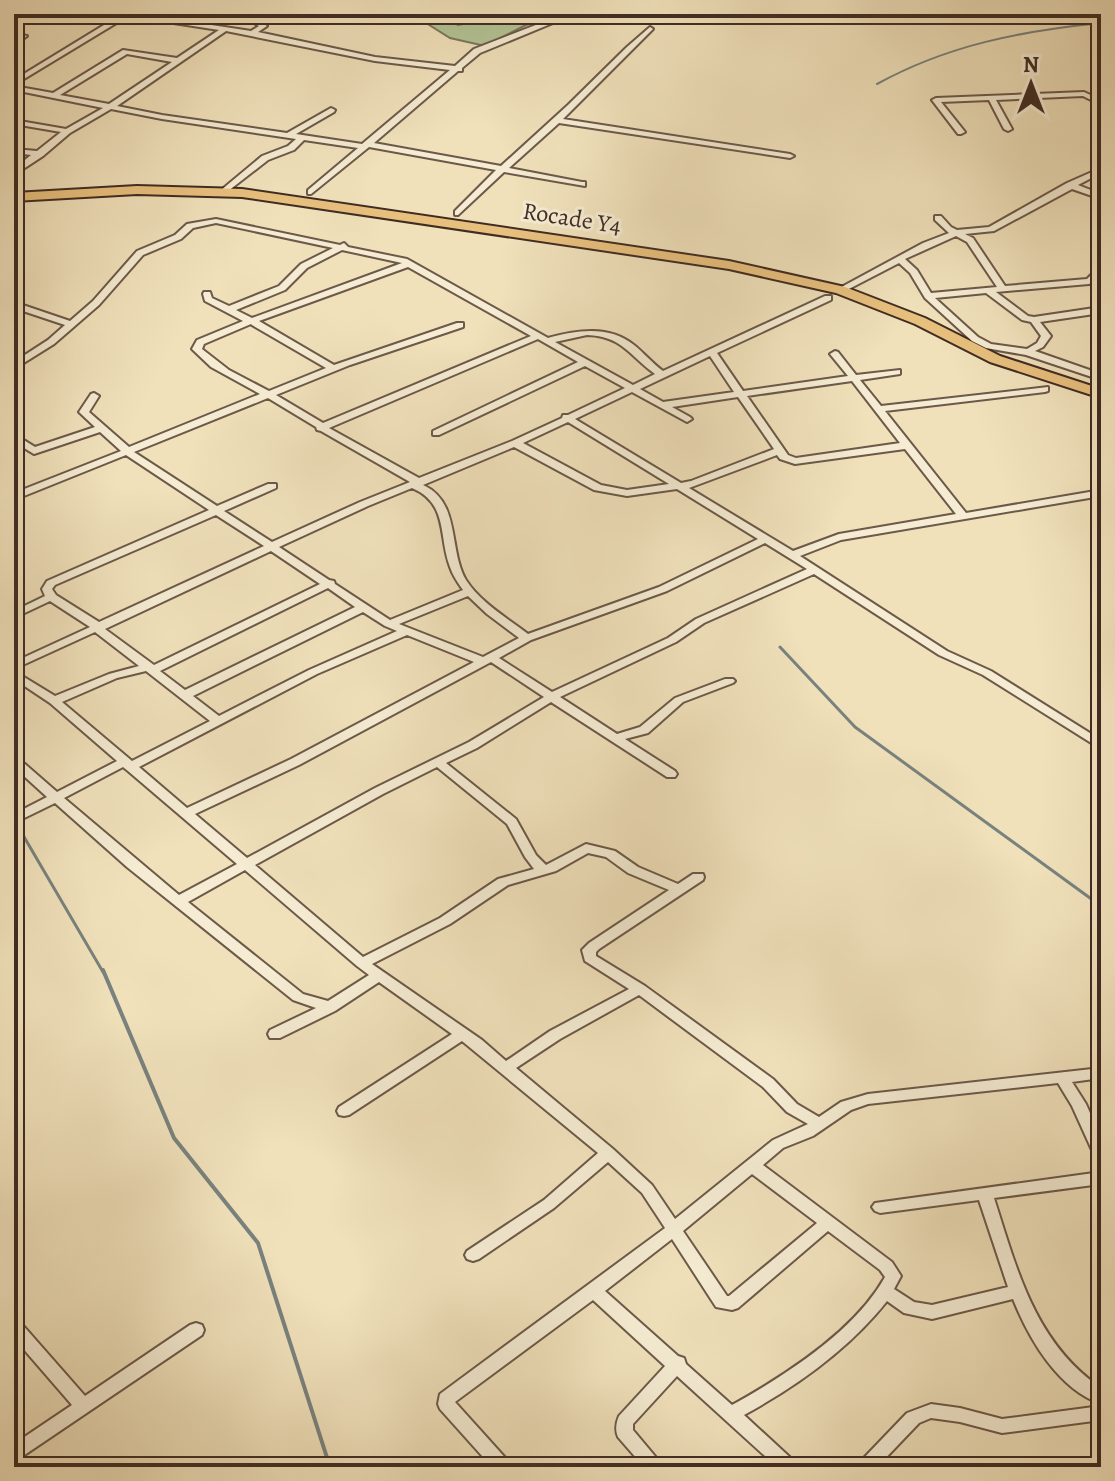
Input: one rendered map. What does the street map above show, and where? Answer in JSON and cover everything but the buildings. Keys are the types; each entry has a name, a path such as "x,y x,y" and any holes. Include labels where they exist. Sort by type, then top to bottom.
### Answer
{"highway":[{"name":"Rocade Y4","path":"15,197 137,190 223,193 322,203 784,276 920,321 995,359 1101,394"},
{"name":"Rocade Y4","path":"15,197 213,200 298,209 834,294 976,362 1045,389 1101,405"}],"street":[{"path":"14,86 126,14 252,33 362,57 459,69"},
{"path":"242,14 264,26 252,33"},
{"path":"311,192 477,51 563,17 561,14"},
{"path":"14,173 67,131 112,106 225,29"},
{"path":"458,213 497,171 557,120 605,68 650,29"},
{"path":"14,33 24,36 14,43"},
{"path":"55,95 126,52 176,60"},
{"path":"14,86 301,139 366,146 582,184"},
{"path":"961,132 936,100 1084,94 1101,103"},
{"path":"991,97 1008,129"},
{"path":"288,136 331,110"},
{"path":"557,120 790,156"},
{"path":"14,122 67,131"},
{"path":"223,193 265,158 291,148 301,139"},
{"path":"14,151 40,154"},
{"path":"14,666 364,504 515,443 834,294 956,233 991,229 1101,170"},
{"path":"1070,185 1101,197"},
{"path":"938,218 970,240 1002,288"},
{"path":"14,366 105,295 140,253 163,245 199,223 216,221 344,246 408,264 687,419"},
{"path":"228,310 282,288 304,266 344,246"},
{"path":"901,260 914,272 928,296 975,339 989,346 1028,352 1101,377"},
{"path":"408,264 214,335 200,342 197,349 378,464 431,492 439,500 454,567 470,591 527,638"},
{"path":"928,296 1089,281 1096,275 1101,276"},
{"path":"987,290 1025,318 1034,320 1101,310"},
{"path":"207,294 208,299 334,369"},
{"path":"14,305 71,324"},
{"path":"1028,352 1040,345 1046,336 1034,320"},
{"path":"14,497 334,369 460,325"},
{"path":"320,428 542,338 575,332 601,333 630,346 643,362 661,374"},
{"path":"711,351 778,451 795,461 908,445"},
{"path":"835,354 963,516"},
{"path":"436,433 586,362"},
{"path":"662,405 897,372"},
{"path":"880,409 1045,389"},
{"path":"94,396 84,412 129,453 216,511 389,624 488,660 619,737 671,774"},
{"path":"566,417 792,555 943,653 987,673 1101,745"},
{"path":"14,437 34,451 103,428"},
{"path":"515,443 598,488 627,493 682,487 778,451"},
{"path":"218,721 99,629 51,597 47,589 59,578 272,486"},
{"path":"792,555 839,537 1101,493"},
{"path":"186,813 295,762 527,638 663,589 765,539"},
{"path":"179,901 379,791 439,763 551,697 672,640 700,621 814,570"},
{"path":"54,701 113,676 151,668 330,583"},
{"path":"389,624 470,591"},
{"path":"14,615 51,597"},
{"path":"183,696 363,607"},
{"path":"14,819 313,672 405,632"},
{"path":"14,674 54,701 362,963 462,1034 608,1153 647,1189 722,1302 732,1303 827,1223"},
{"path":"619,737 644,730 679,700 729,681"},
{"path":"439,763 512,822 531,857 543,870"},
{"path":"15,764 298,997 330,1007"},
{"path":"362,963 445,921 503,882 543,870 586,848 598,849 633,870 679,889"},
{"path":"698,877 589,950 590,958 640,989 768,1083 792,1108 818,1123"},
{"path":"275,1034 330,1007 379,975"},
{"path":"506,1068 555,1035 640,989"},
{"path":"344,1111 462,1034"},
{"path":"503,1467 446,1404 446,1399 675,1229 778,1144 808,1132 846,1106 892,1094 974,1084 1063,1080 1101,1073"},
{"path":"1063,1080 1079,1104 1101,1155"},
{"path":"473,1255 549,1204 608,1153"},
{"path":"731,1414 784,1386 852,1328 891,1282 892,1272 753,1166"},
{"path":"880,1207 1101,1178"},
{"path":"985,1193 1016,1292 1051,1351 1076,1384 1101,1397"},
{"path":"884,1290 910,1308 932,1312 1016,1292"},
{"path":"594,1291 678,1363 789,1467"},
{"path":"14,1327 83,1405"},
{"path":"14,1453 196,1330"},
{"path":"655,1467 629,1440 624,1432 625,1421 678,1363"},
{"path":"866,1467 913,1418 931,1411 1002,1426 1101,1413"}],"green space":[{"path":"515,14 559,16 526,25 485,46 450,38 415,16 440,15 458,25"}],"waterway":[{"path":"877,84 931,59 986,42 1042,30 1101,23"},
{"path":"780,647 855,727 1101,906"},
{"path":"20,830 103,972"},
{"path":"103,970 174,1138 258,1243 330,1467"}]}
